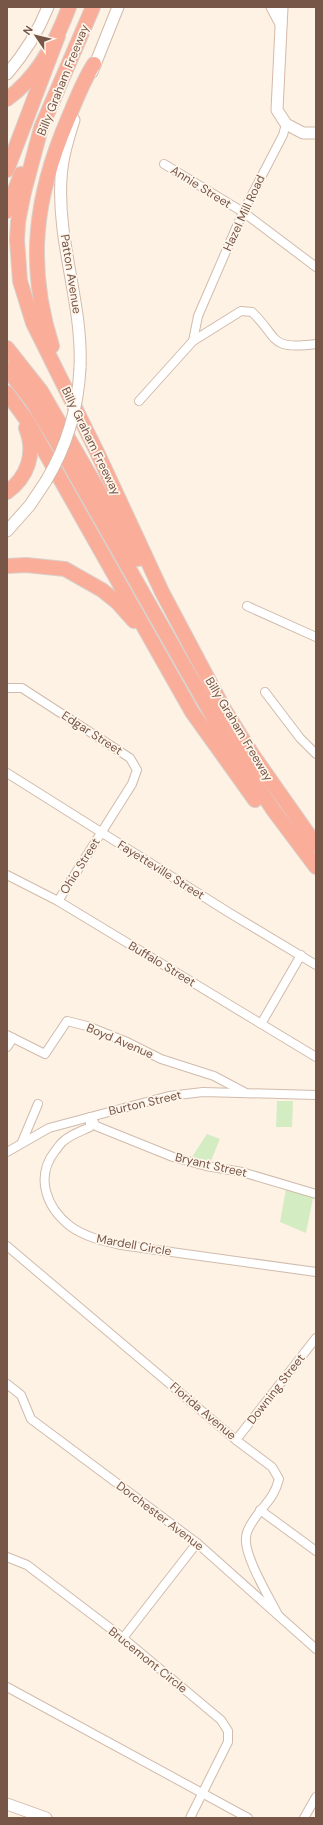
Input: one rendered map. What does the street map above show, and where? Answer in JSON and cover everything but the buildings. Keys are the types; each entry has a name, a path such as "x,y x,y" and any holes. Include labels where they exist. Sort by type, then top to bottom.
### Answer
{"highway":[{"name":"Billy Graham Freeway","path":"7,99 22,87 33,74 58,36 69,7"},
{"name":"Billy Graham Freeway","path":"93,7 41,128 20,207 17,240 20,281 33,323 56,368 162,592 224,709 252,754 316,845"},
{"path":"7,170 58,36"},
{"path":"56,368 56,358 44,315 38,282 36,254 39,209 46,178 58,144 86,76 94,64"},
{"path":"7,211 41,128"},
{"path":"7,348 41,391 153,587 162,592"},
{"name":"Billy Graham Freeway","path":"7,368 32,401 57,442 237,758 316,867"},
{"path":"7,393 28,422 192,712 266,816 316,878"},
{"path":"7,398 26,428 31,444 30,461 24,476 7,492"},
{"path":"7,566 26,565 65,569 102,590 130,616 154,653 162,659"}],"street":[{"path":"7,74 21,58 39,29 48,7"},
{"name":"Patton Avenue","path":"7,531 30,505 46,481 60,456 72,421 78,390 80,368 79,320 61,209 61,179 66,146 94,64 118,7"},
{"path":"272,7 281,24"},
{"path":"282,7 277,110 286,124 303,133 316,133"},
{"name":"Hazel Mill Road","path":"193,341 198,316 243,212 283,135 286,124"},
{"name":"Annie Street","path":"164,164 243,212 316,267"},
{"path":"139,401 193,341 241,311 252,312 275,340 284,345 295,347 316,344"},
{"path":"247,606 316,637"},
{"name":"Edgar Street","path":"7,688 22,688 130,758 137,770 132,784 101,832"},
{"path":"265,692 300,738 316,754"},
{"name":"Fayetteville Street","path":"7,773 228,912 316,965"},
{"name":"Ohio Street","path":"58,901 101,832"},
{"name":"Buffalo Street","path":"7,875 58,901 316,1057"},
{"path":"261,1024 301,955"},
{"name":"Boyd Avenue","path":"10,1036 45,1054 67,1021 128,1042 161,1059 214,1076 248,1094"},
{"path":"7,1047 10,1036"},
{"name":"Burton Street","path":"7,1152 22,1142 49,1128 169,1096 203,1092 248,1094 316,1094"},
{"path":"22,1142 38,1104"},
{"name":"Bryant Street","path":"90,1116 96,1126 173,1157 206,1166 242,1172 316,1194"},
{"name":"Mardell Circle","path":"90,1116 90,1127 64,1140 50,1157 45,1172 44,1186 55,1212 71,1227 92,1238 121,1245 316,1272"},
{"name":"Florida Avenue","path":"7,1246 236,1440 272,1467 279,1479 275,1493 260,1510 249,1527 246,1538 250,1558 278,1615"},
{"name":"Downing Street","path":"236,1440 315,1341"},
{"name":"Dorchester Avenue","path":"7,1384 21,1395 31,1419 197,1543 316,1649"},
{"path":"260,1510 316,1551"},
{"path":"123,1638 197,1543"},
{"name":"Brucemont Circle","path":"7,1557 27,1565 123,1638 221,1720 228,1731 228,1742 223,1755 190,1818"},
{"path":"7,1687 248,1818"},
{"path":"304,1818 316,1797"},
{"path":"7,1804 30,1815 46,1818"}],"green space":[{"path":"277,1101 293,1101 292,1127 276,1127"},
{"path":"207,1134 220,1139 210,1163 192,1157"},
{"path":"286,1189 313,1198 306,1233 280,1222"}]}
